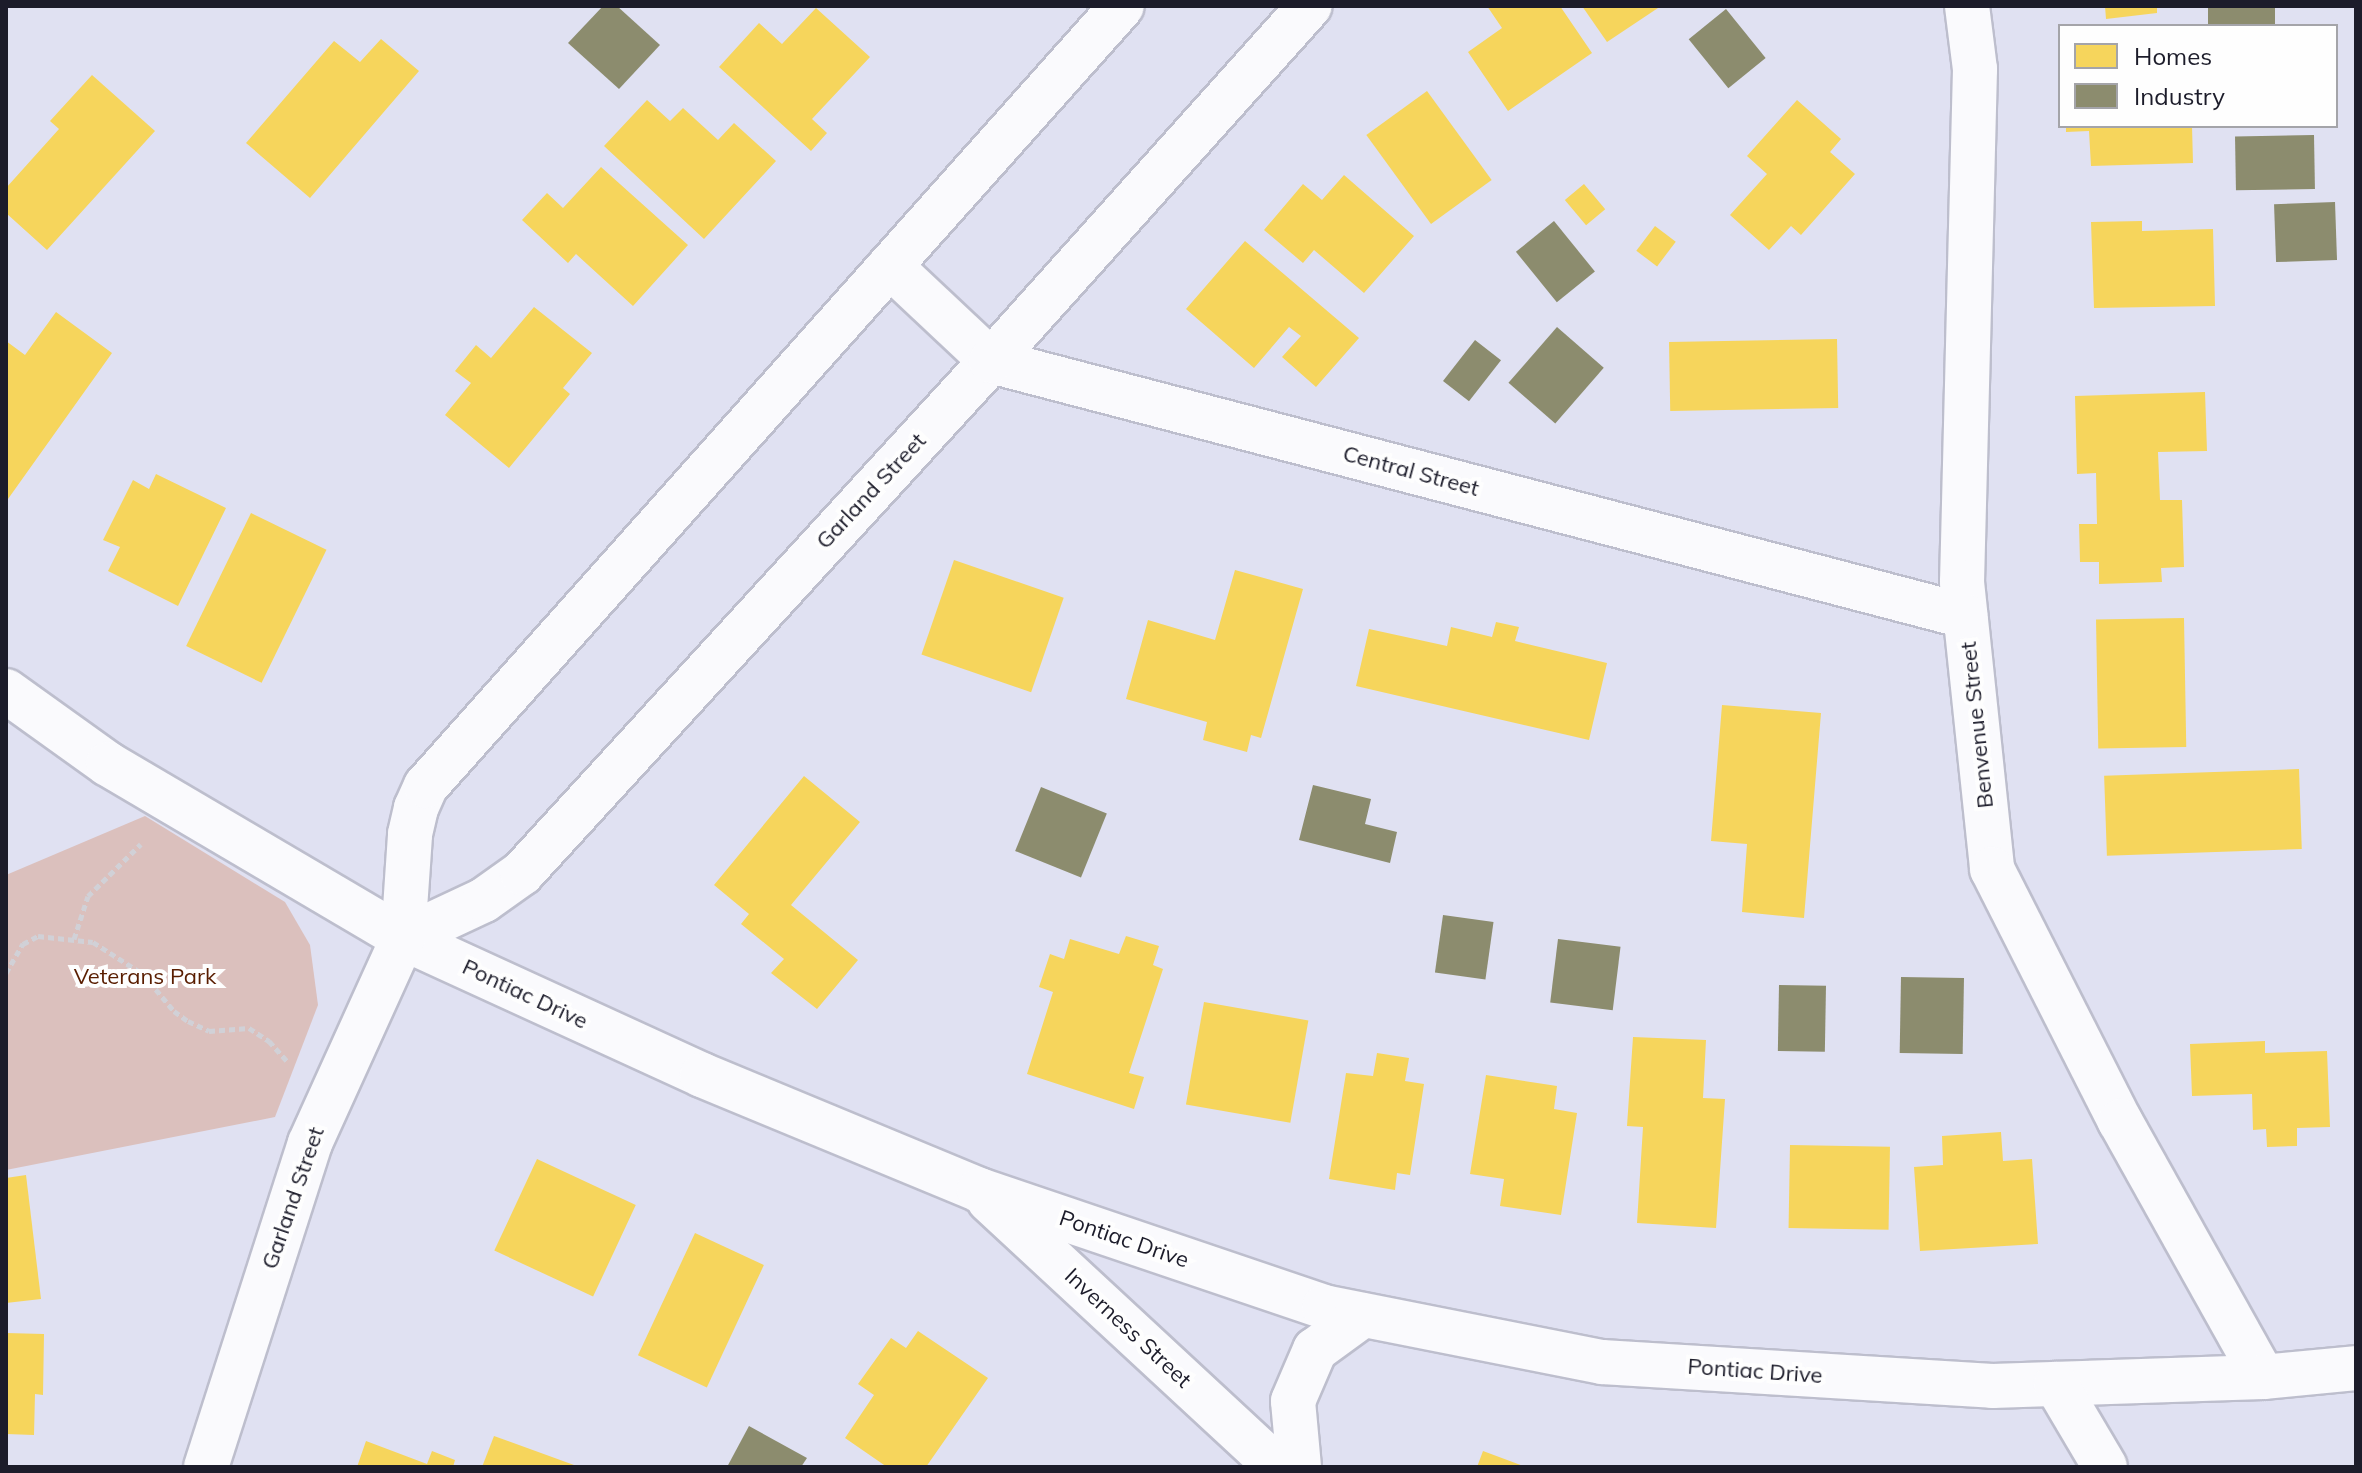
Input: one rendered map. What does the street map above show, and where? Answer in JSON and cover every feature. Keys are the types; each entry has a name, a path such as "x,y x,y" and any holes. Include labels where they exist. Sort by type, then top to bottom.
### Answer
{"street":[{"name":"Garland Street","path":"206,1467 310,1143 403,938 412,821 434,775 1122,6"},
{"name":"Garland Street","path":"403,938 484,900 522,873 991,361 1309,6"},
{"name":"Benvenue Street","path":"1967,6 1975,69 1962,582 1992,869 2120,1121 2263,1377"},
{"name":"Central Street","path":"890,266 991,361 1965,616"},
{"name":"Pontiac Drive","path":"6,691 108,764 403,938 702,1075 979,1190 1324,1307 1602,1362 1992,1386 2263,1377 2356,1368"},
{"name":"Inverness Street","path":"979,1190 1277,1467"},
{"path":"1299,1467 1293,1401 1315,1350 1363,1315"},
{"path":"2056,1384 2105,1467"}],"path":[{"path":"74,939 88,896 140,845 174,803"},
{"path":"6,973 23,944 38,936 93,942 143,974 174,1011 188,1021 209,1031 249,1028 269,1041 287,1061"}],"green space":[{"name":"Veterans Park","path":"145,816 285,902 310,945 318,1005 275,1117 6,1170 6,875"}],"building: Homes":[{"path":"1487,6 1560,6 1592,53 1508,111 1468,52 1502,28"},
{"path":"1582,6 1661,6 1607,42"},
{"path":"2105,6 2157,6 2157,13 2106,19"},
{"path":"816,8 870,57 812,119 827,133 811,151 719,67 759,23 782,44"},
{"path":"381,39 419,71 310,198 246,143 334,41 360,62"},
{"path":"92,75 155,131 47,250 6,213 6,188 59,129 50,121"},
{"path":"1427,91 1492,180 1431,224 1366,135"},
{"path":"647,100 670,121 683,108 718,140 734,123 776,161 704,239 604,146"},
{"path":"1797,100 1841,139 1830,152 1855,174 1801,235 1791,226 1769,250 1730,215 1767,174 1747,156"},
{"path":"2066,128 2192,128 2193,163 2091,166 2089,131 2066,132"},
{"path":"601,167 688,245 633,306 576,254 568,263 522,220 547,193 563,208"},
{"path":"1344,175 1414,236 1364,293 1314,250 1303,263 1264,230 1303,184 1322,200"},
{"path":"1584,184 1605,209 1586,225 1565,200"},
{"path":"2142,221 2142,231 2213,229 2215,306 2094,308 2091,222"},
{"path":"1655,226 1676,242 1657,266 1636,251"},
{"path":"1245,241 1359,338 1316,387 1282,357 1301,336 1289,327 1254,368 1186,309"},
{"path":"534,307 592,353 563,388 570,394 509,468 445,415 471,383 455,371 476,345 491,358"},
{"path":"56,312 112,353 8,499 6,341 25,355"},
{"path":"1837,339 1838,408 1670,411 1669,342"},
{"path":"2205,392 2207,451 2158,452 2160,500 2182,500 2184,567 2161,568 2162,582 2099,584 2099,562 2080,562 2079,524 2097,524 2096,473 2077,474 2075,396"},
{"path":"156,474 226,508 178,606 108,571 120,547 103,540 133,480 149,489"},
{"path":"251,513 326,550 262,683 186,646"},
{"path":"954,560 1064,598 1031,692 921,655"},
{"path":"1235,570 1303,589 1261,738 1251,735 1247,752 1203,740 1207,722 1126,699 1148,620 1215,640"},
{"path":"2184,618 2186,747 2098,749 2096,620"},
{"path":"1496,622 1519,627 1515,641 1607,663 1589,740 1356,686 1369,629 1447,646 1451,627 1492,637"},
{"path":"1722,705 1821,713 1804,918 1742,912 1747,844 1711,841"},
{"path":"2299,769 2302,849 2107,856 2104,776"},
{"path":"804,776 860,822 791,905 858,960 817,1009 771,973 784,959 741,924 749,914 714,885"},
{"path":"1126,936 1159,946 1153,965 1163,969 1129,1073 1144,1077 1134,1109 1027,1074 1053,992 1039,987 1050,954 1064,959 1070,939 1119,954"},
{"path":"1204,1002 1308,1020 1290,1123 1186,1104"},
{"path":"1633,1037 1706,1040 1703,1098 1725,1099 1716,1228 1637,1223 1643,1127 1627,1126"},
{"path":"2265,1041 2265,1053 2327,1051 2330,1127 2297,1128 2297,1146 2267,1147 2266,1129 2253,1130 2252,1094 2192,1096 2190,1044"},
{"path":"1377,1053 1409,1058 1405,1081 1424,1084 1410,1175 1397,1173 1395,1190 1329,1179 1346,1073 1373,1076"},
{"path":"1486,1075 1557,1086 1554,1109 1577,1113 1561,1215 1500,1206 1504,1179 1470,1174"},
{"path":"2001,1132 2003,1161 2032,1159 2038,1244 1920,1251 1914,1167 1943,1165 1942,1136"},
{"path":"1790,1145 1890,1147 1889,1230 1789,1228"},
{"path":"537,1159 636,1205 593,1297 494,1251"},
{"path":"26,1175 41,1299 6,1303 6,1178"},
{"path":"695,1233 764,1265 707,1387 638,1355"},
{"path":"918,1331 988,1378 926,1467 887,1467 845,1438 874,1395 858,1384 891,1338 906,1348"},
{"path":"6,1333 44,1334 43,1395 35,1394 34,1435 6,1434"},
{"path":"494,1436 574,1465 482,1467"},
{"path":"366,1441 427,1464 432,1451 455,1460 453,1467 357,1467"},
{"path":"1483,1451 1526,1467 1477,1467"}],"building: Industry":[{"path":"603,6 617,6 660,45 619,89 568,43"},
{"path":"2208,6 2275,6 2275,24 2208,24"},
{"path":"1726,9 1766,58 1728,88 1689,39"},
{"path":"2314,135 2315,189 2236,190 2235,136"},
{"path":"2335,202 2337,260 2276,262 2274,204"},
{"path":"1554,221 1595,272 1557,302 1516,252"},
{"path":"1557,327 1604,368 1555,424 1508,383"},
{"path":"1475,340 1501,360 1469,401 1443,381"},
{"path":"1313,785 1371,799 1365,824 1397,832 1390,863 1299,840"},
{"path":"1041,787 1107,814 1081,878 1015,851"},
{"path":"1443,915 1494,922 1485,980 1435,972"},
{"path":"1558,939 1621,947 1613,1010 1550,1003"},
{"path":"1901,977 1964,978 1963,1054 1900,1053"},
{"path":"1779,985 1826,986 1825,1052 1778,1051"},
{"path":"749,1426 807,1458 801,1467 727,1467"}]}
